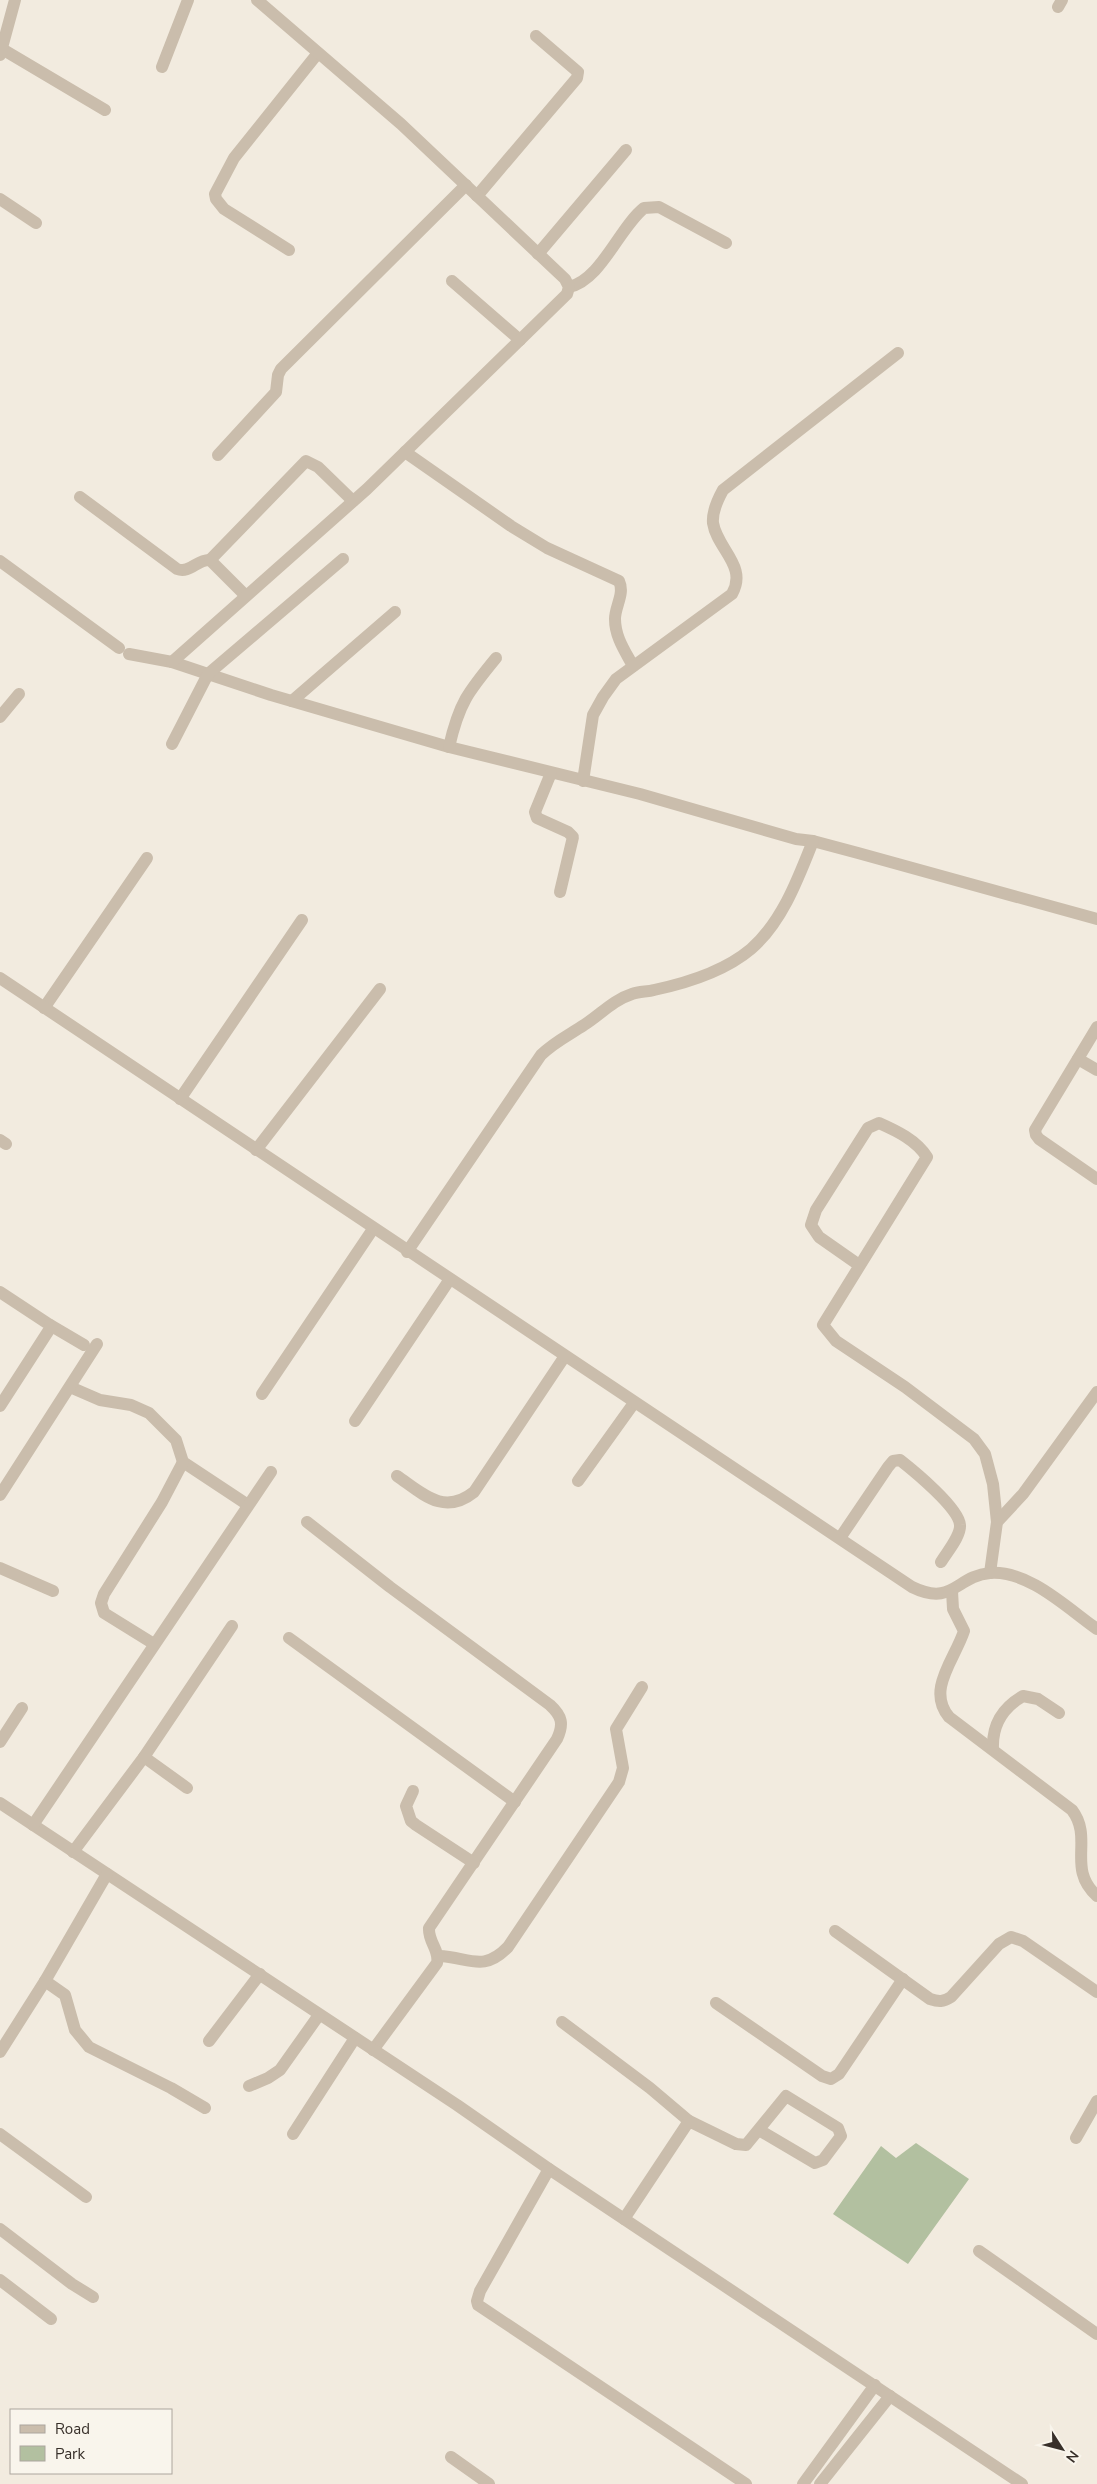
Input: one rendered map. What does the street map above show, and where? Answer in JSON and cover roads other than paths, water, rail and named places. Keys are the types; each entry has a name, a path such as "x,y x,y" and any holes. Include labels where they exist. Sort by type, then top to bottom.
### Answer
{"street":[{"path":"15,0 1,52 105,110"},
{"path":"162,67 188,0"},
{"path":"172,662 245,595 353,501 405,452 567,294 569,287 565,278 400,124 257,0"},
{"path":"477,196 577,78 578,72 536,36"},
{"path":"289,250 224,209 216,199 215,194 234,158 318,53"},
{"path":"538,254 626,150"},
{"path":"218,455 276,392 278,375 281,369 466,185"},
{"path":"0,199 36,223"},
{"path":"569,287 578,285 590,275 644,208 659,207 726,243"},
{"path":"452,281 520,340"},
{"path":"583,781 593,715 616,679 732,594 737,585 738,574 718,539 713,522 717,502 723,490 898,353"},
{"path":"405,452 511,526 547,548 620,581 622,590 615,620 619,639 633,666"},
{"path":"210,560 306,461 318,467 353,501"},
{"path":"80,497 177,569 188,570 203,560 210,560 245,595"},
{"path":"172,744 208,674 343,559"},
{"path":"0,561 124,651 172,662 292,701 449,747 640,794 796,839 812,841 1097,919"},
{"path":"292,701 395,612"},
{"path":"449,747 455,720 464,697 496,658"},
{"path":"0,717 18,694"},
{"path":"550,773 535,812 537,818 568,832 573,837 560,892"},
{"path":"407,1252 541,1055 556,1041 585,1024 618,999 634,993 653,990 696,978 734,961 752,948 782,910 797,880 812,841"},
{"path":"44,1008 147,858"},
{"path":"180,1099 302,920"},
{"path":"0,978 407,1252 920,1591 937,1595 952,1591 971,1579 990,1573 1007,1575 1023,1580 1097,1629"},
{"path":"256,1150 380,990"},
{"path":"1097,1027 1035,1130 1036,1135 1097,1179"},
{"path":"1078,1059 1097,1070"},
{"path":"860,1265 818,1237 811,1225 816,1210 868,1128 879,1123 921,1148 927,1157 823,1325 836,1341 905,1387 974,1439 985,1454 989,1469 996,1522 990,1573"},
{"path":"262,1394 373,1229"},
{"path":"355,1421 450,1279"},
{"path":"0,1292 50,1325 91,1344 70,1386 0,1495"},
{"path":"0,1406 50,1325"},
{"path":"397,1476 435,1500 450,1503 462,1501 474,1492 565,1356"},
{"path":"70,1386 100,1400 131,1405 150,1413 176,1440 183,1462 248,1505"},
{"path":"996,1522 1023,1494 1097,1392"},
{"path":"578,1481 634,1403"},
{"path":"840,1538 888,1466 893,1461 900,1460 917,1473 958,1518 960,1529 941,1562"},
{"path":"154,1644 104,1613 101,1603 111,1581 162,1502 183,1462"},
{"path":"33,1825 271,1472"},
{"path":"307,1522 557,1712 562,1720 562,1729 429,1928 429,1936 439,1956"},
{"path":"0,1568 53,1591"},
{"path":"952,1591 953,1609 964,1631 942,1684 940,1703 949,1717 1044,1788 1077,1817 1080,1826 1081,1869 1084,1882 1097,1896"},
{"path":"73,1852 144,1757 232,1626"},
{"path":"289,1638 515,1802"},
{"path":"439,1956 489,1962 498,1958 508,1947 619,1782 623,1768 616,1728 642,1687"},
{"path":"993,1749 996,1722 1005,1710 1023,1696 1038,1699 1059,1713"},
{"path":"0,1742 22,1708"},
{"path":"144,1757 187,1788"},
{"path":"413,1791 406,1806 411,1820 474,1863"},
{"path":"0,1803 260,1974 1022,2484"},
{"path":"0,2052 45,1981 107,1874"},
{"path":"835,1931 930,1999 944,2001 951,1997 999,1944 1011,1937 1022,1941 1097,1992"},
{"path":"373,2050 432,1972 439,1956"},
{"path":"209,2041 260,1974"},
{"path":"716,2003 822,2076 831,2079 839,2074 903,1979"},
{"path":"45,1981 64,1995 75,2030 89,2047 171,2088 205,2108"},
{"path":"250,2086 280,2070 319,2015"},
{"path":"562,2022 650,2088 689,2121 741,2146 750,2142 759,2130 786,2096 838,2128 841,2136 823,2160 815,2162 759,2130"},
{"path":"293,2134 355,2038"},
{"path":"1076,2138 1097,2101"},
{"path":"624,2219 689,2121"},
{"path":"0,2134 86,2197"},
{"path":"549,2169 480,2291 477,2301 478,2305 746,2484"},
{"path":"0,2229 72,2284 93,2297"},
{"path":"979,2252 1097,2334"},
{"path":"0,2280 51,2319"},
{"path":"803,2484 875,2384"},
{"path":"820,2484 890,2396"},
{"path":"451,2458 474,2480 489,2484"}]}
